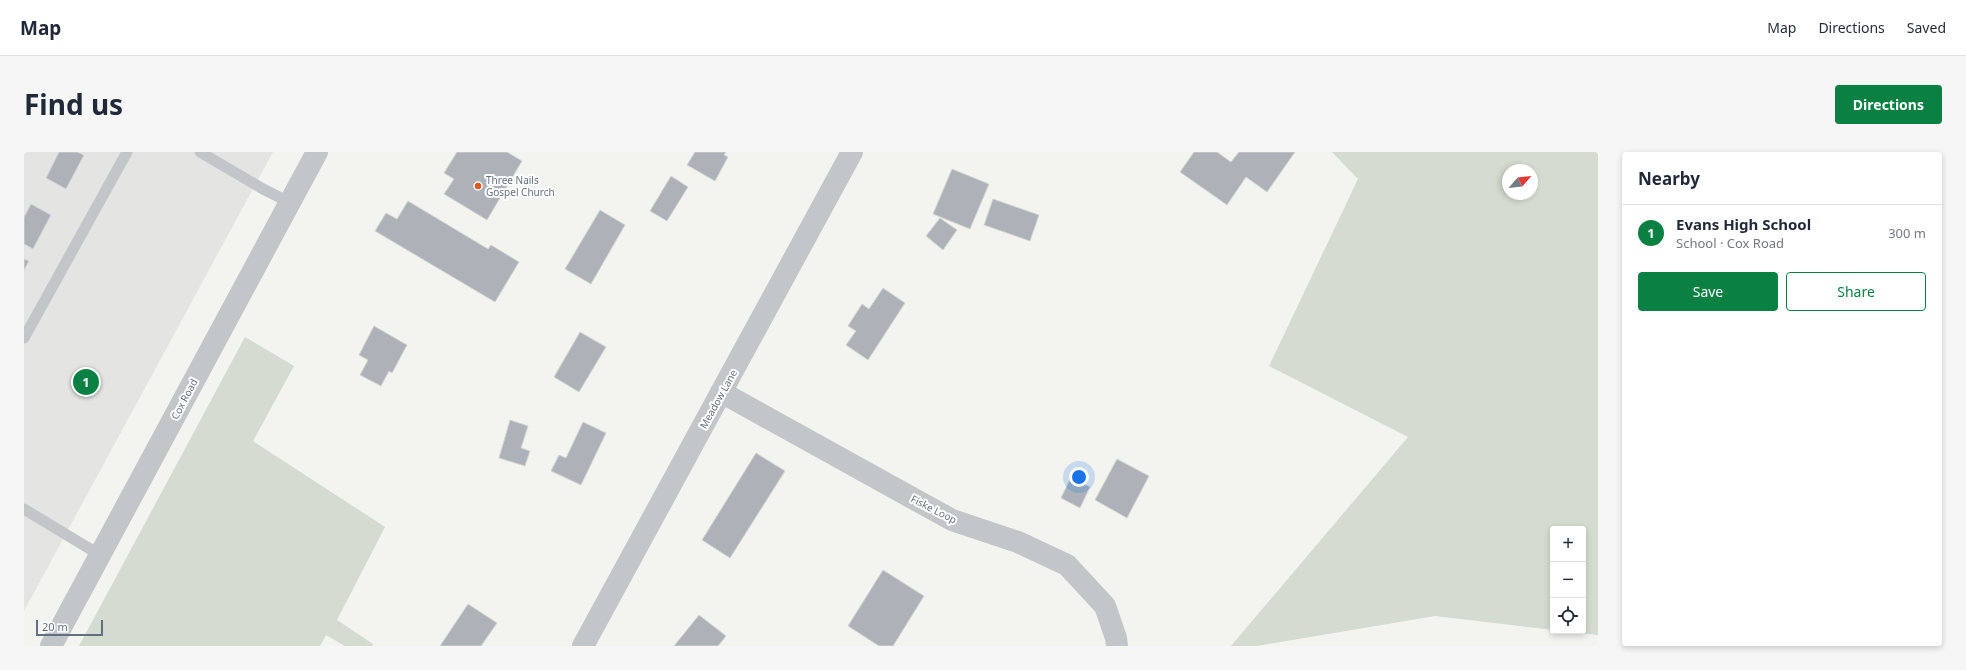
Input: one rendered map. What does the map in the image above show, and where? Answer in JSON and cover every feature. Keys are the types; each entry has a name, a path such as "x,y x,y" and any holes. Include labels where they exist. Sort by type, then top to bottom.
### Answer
{"street":[{"name":"Cox Road","path":"51,646 289,202 318,152"},
{"name":"Meadow Lane","path":"583,646 852,152"},
{"name":"Fiske Loop","path":"721,392 952,520 1018,542 1067,565 1106,606 1117,646"}],"lane":[{"path":"24,338 127,152"},
{"path":"200,152 263,190 289,202"},
{"path":"24,509 100,555"}],"shaded area":[{"path":"24,152 273,152 24,611"},
{"path":"1332,152 1598,152 1598,635 1586,634 1586,526 1550,526 1550,630 1435,616 1257,646 1231,646 1408,437 1269,366 1358,179"},
{"path":"245,337 294,366 253,441 385,527 337,620 373,644 372,646 345,646 326,635 320,646 79,646"}],"building":[{"path":"59,152 77,152 84,155 66,189 46,178"},
{"name":"Three Nails Gospel Church","path":"457,152 507,152 522,161 487,220 444,194 454,179 444,173"},
{"path":"695,152 726,152 724,155 728,157 715,181 687,165"},
{"path":"1194,152 1217,152 1231,162 1239,152 1295,152 1267,192 1246,177 1227,205 1180,172"},
{"path":"952,169 989,184 970,229 933,214"},
{"path":"671,176 688,187 667,221 650,211"},
{"path":"993,199 1039,215 1030,241 984,225"},
{"path":"408,201 488,249 491,245 519,262 495,302 375,231 386,213 397,219"},
{"path":"31,204 51,215 33,249 24,244 24,217"},
{"path":"600,210 625,225 591,284 565,269"},
{"path":"940,218 957,230 943,250 926,236"},
{"path":"24,259 29,261 24,270"},
{"path":"883,288 905,303 868,360 846,345 856,331 848,326 862,304 869,309"},
{"path":"374,326 407,345 392,373 389,371 381,386 360,375 368,360 359,355"},
{"path":"580,332 606,347 579,392 554,377"},
{"path":"510,420 528,426 521,448 530,451 525,466 499,458"},
{"path":"583,422 606,433 581,485 551,471 559,455 566,458"},
{"path":"756,453 785,471 730,558 702,540"},
{"path":"1117,459 1149,476 1127,518 1095,500"},
{"path":"1071,477 1090,487 1080,508 1061,498"},
{"path":"883,570 924,596 893,646 879,646 848,626"},
{"path":"468,604 497,623 481,646 440,646"},
{"path":"699,615 726,636 718,646 674,646"}],"place":[{"name":"Three Nails Gospel Church","path":"478,186"},
{"name":"Evans High School","path":"86,382"}]}
